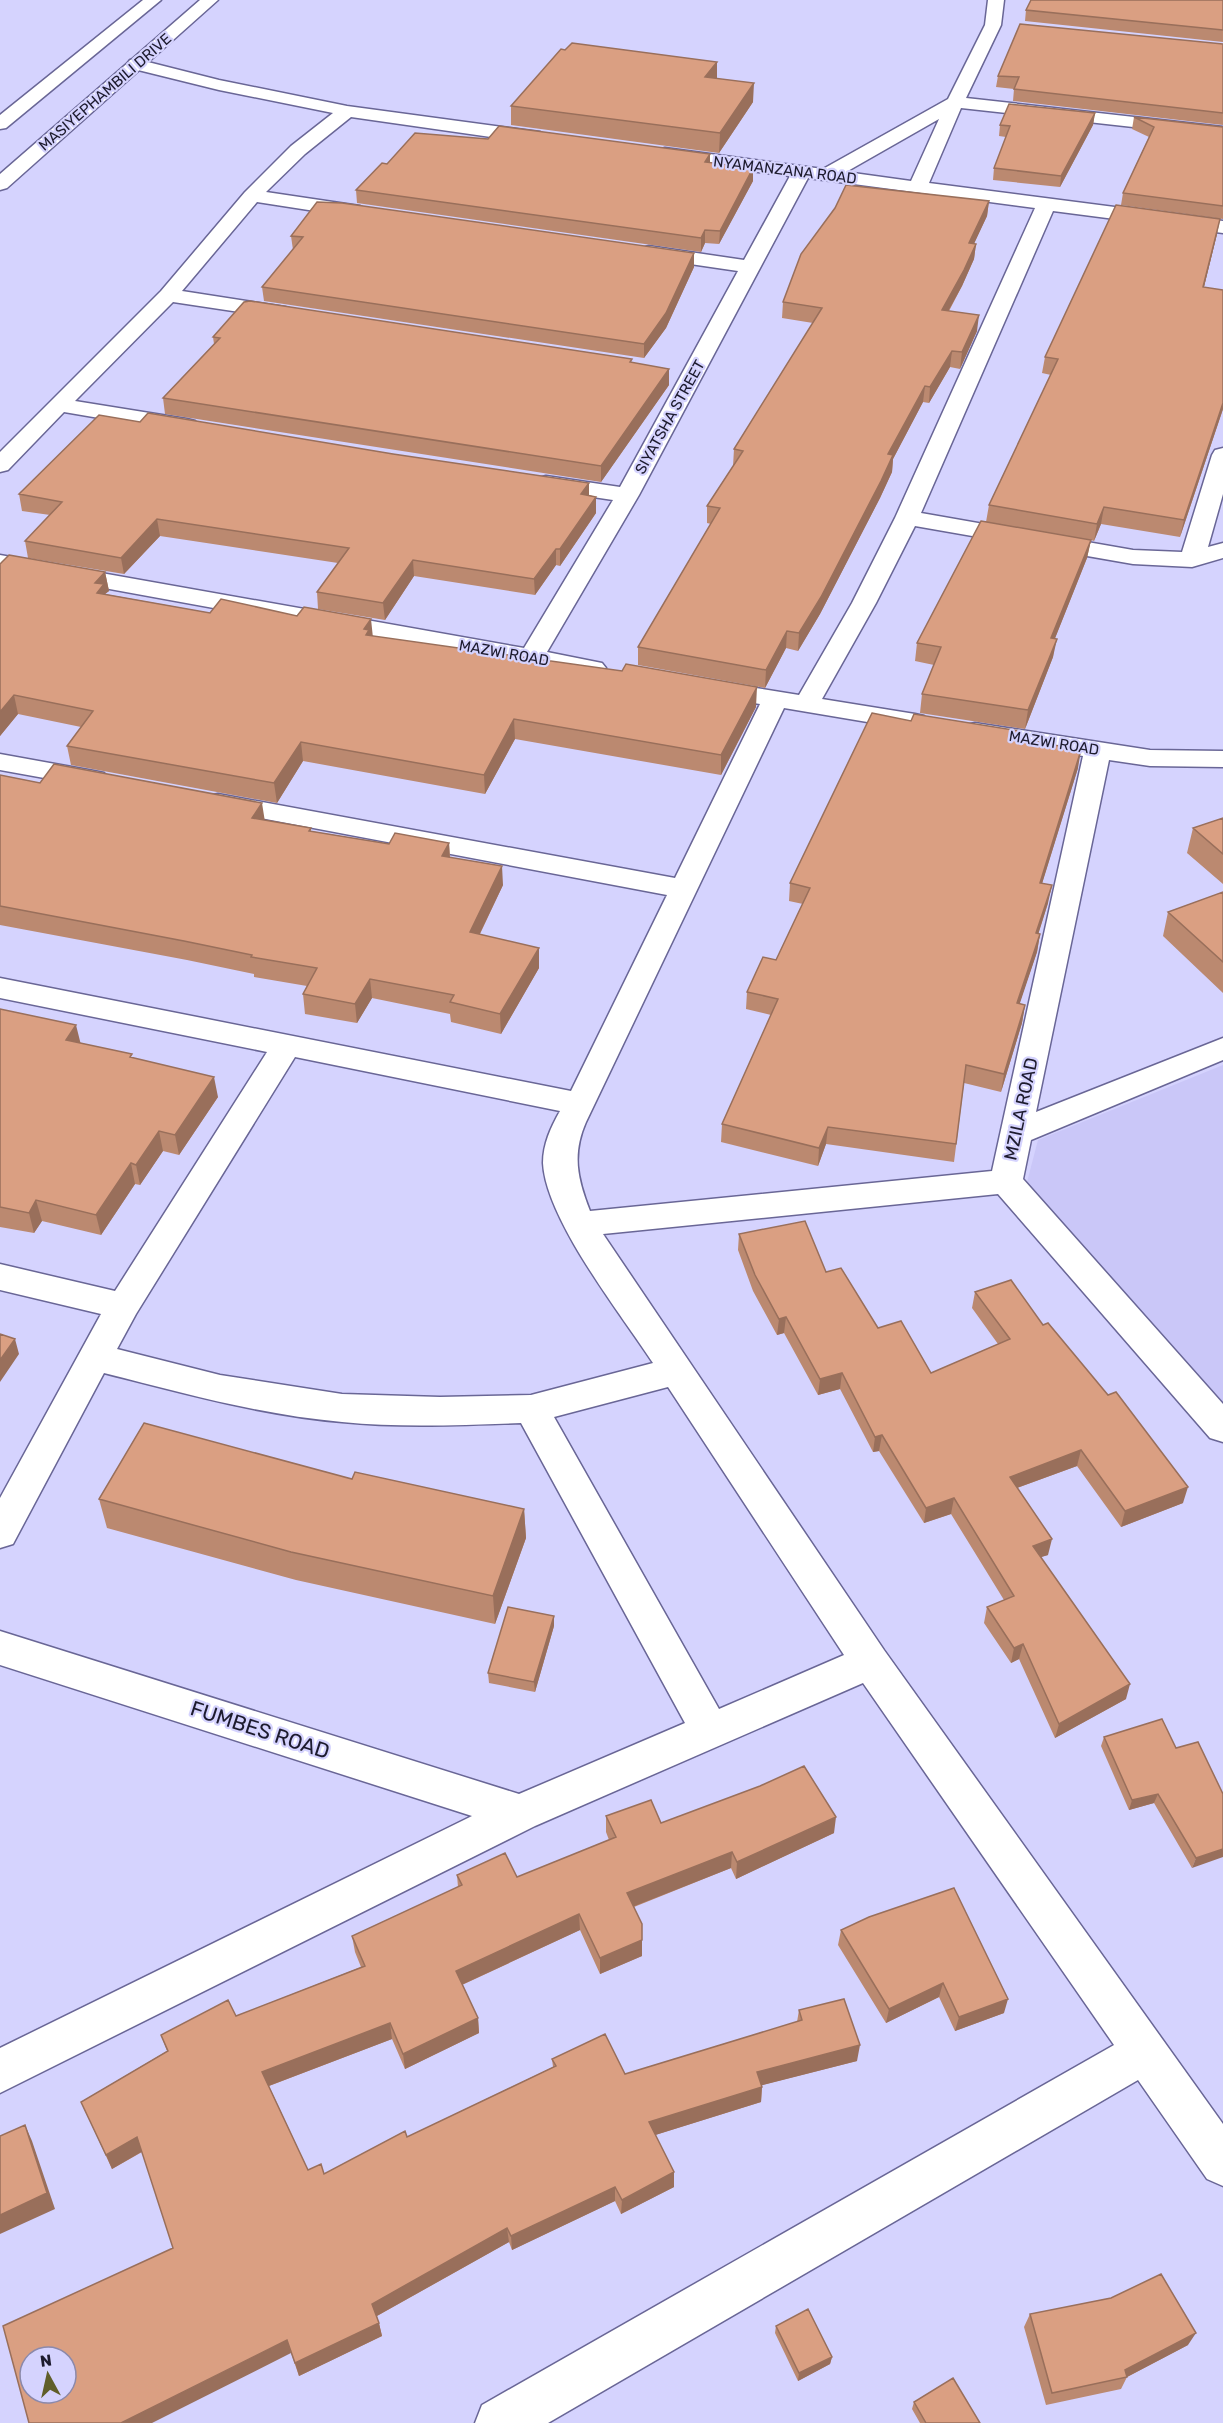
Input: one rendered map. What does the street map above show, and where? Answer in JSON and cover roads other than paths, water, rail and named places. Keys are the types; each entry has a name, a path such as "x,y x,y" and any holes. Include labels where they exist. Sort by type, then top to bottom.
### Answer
{"street":[{"path":"0,124 153,0"},
{"name":"MASIYEPHAMBILI DRIVE","path":"0,184 210,0"},
{"path":"918,187 955,102 999,26 996,0"},
{"path":"136,63 219,85 347,111 554,139"},
{"path":"825,176 955,102 1223,132"},
{"path":"0,465 168,296 252,196 298,150 347,111"},
{"name":"NYAMANZANA ROAD","path":"648,152 1223,227"},
{"name":"SIYATSHA STREET","path":"531,658 627,495 801,173"},
{"path":"252,196 383,215"},
{"path":"1046,205 907,518 864,603 791,702 682,889 580,1104 566,1126 557,1158 579,1224 676,1371 870,1662 1223,2163"},
{"path":"632,250 751,267"},
{"path":"168,296 308,317"},
{"path":"670,371 693,375"},
{"path":"59,405 209,430"},
{"path":"1192,560 1223,455"},
{"path":"527,480 627,495"},
{"path":"907,518 1133,556 1192,560 1223,550"},
{"name":"MAZWI ROAD","path":"0,562 613,672"},
{"name":"MAZWI ROAD","path":"729,691 940,726 1098,749 1182,760 1223,759"},
{"name":"MZILA ROAD","path":"1098,749 1006,1181 1223,1428"},
{"path":"0,762 118,783"},
{"path":"188,797 682,889"},
{"path":"0,988 580,1104"},
{"path":"0,1533 123,1306 287,1045"},
{"path":"1017,1133 1223,1048"},
{"path":"579,1224 1006,1181"},
{"path":"0,1277 123,1306"},
{"path":"95,1357 220,1389 342,1408 531,1409 676,1371"},
{"path":"531,1409 710,1730"},
{"name":"FUMBES ROAD","path":"0,1648 520,1813"},
{"path":"0,2071 520,1813 870,1662"},
{"path":"500,2423 1144,2052"}]}
